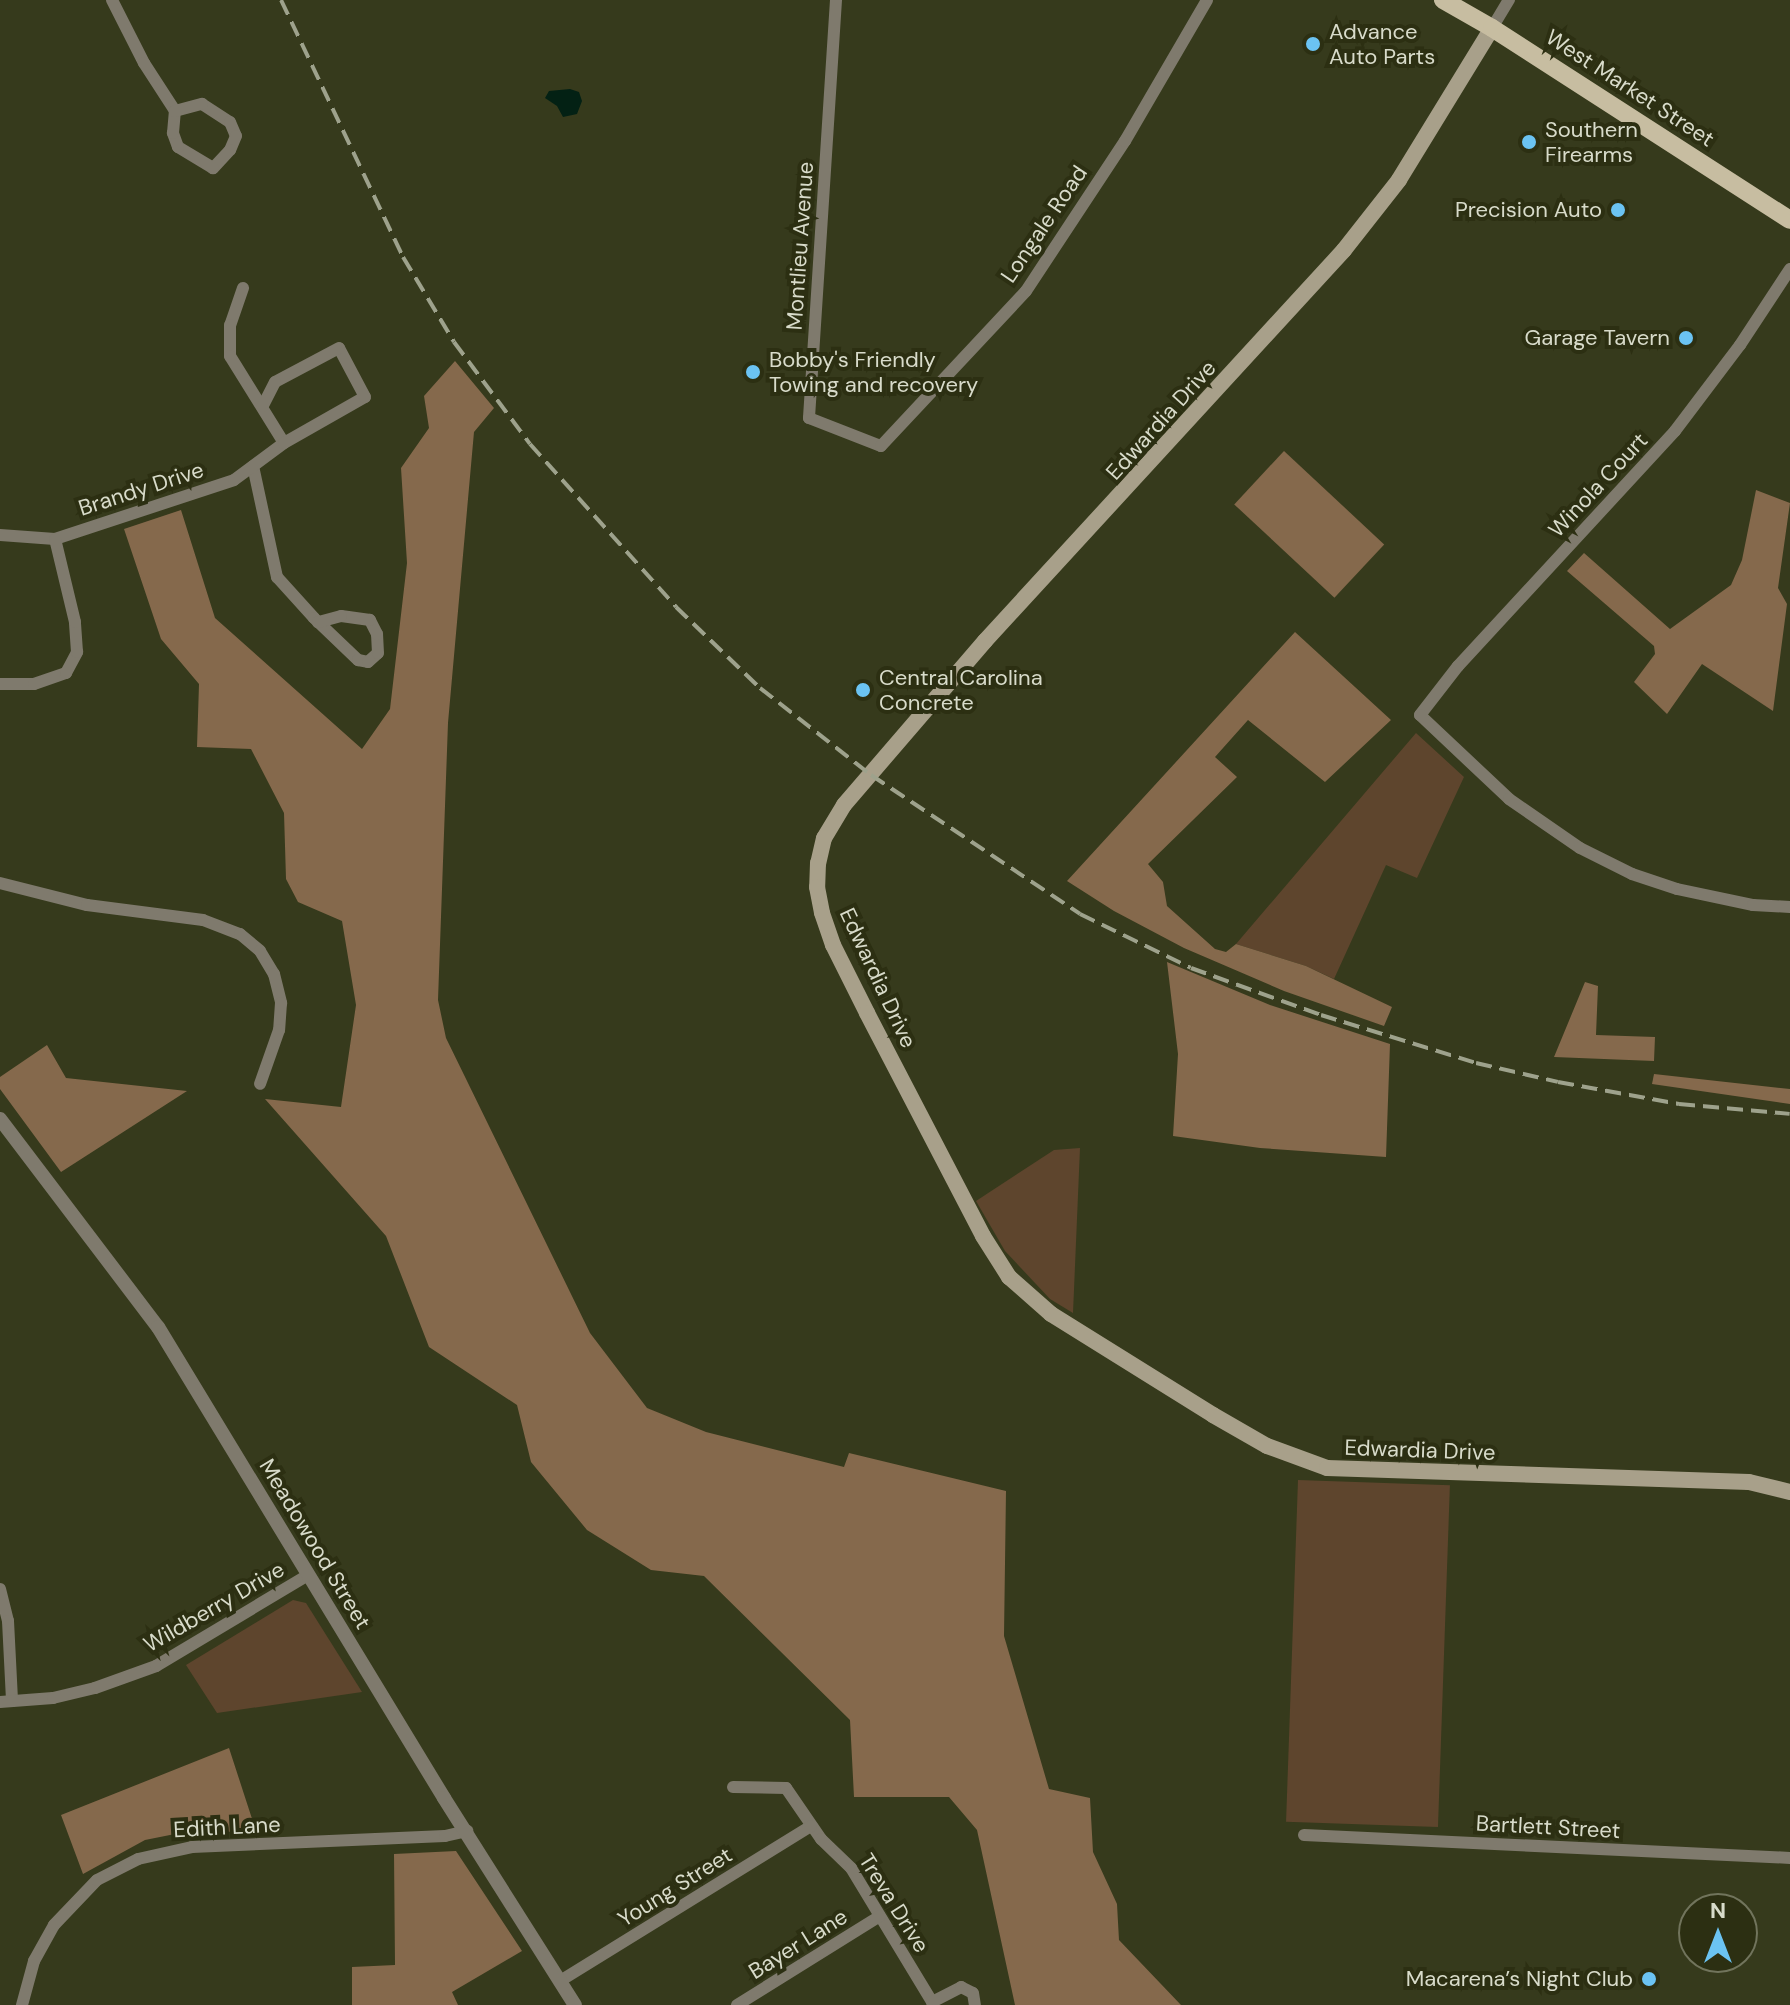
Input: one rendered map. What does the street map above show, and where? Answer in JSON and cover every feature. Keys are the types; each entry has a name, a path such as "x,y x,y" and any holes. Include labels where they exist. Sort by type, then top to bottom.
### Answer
{"main road":[{"name":"West Market Street","path":"1443,0 1492,28 1790,220"},
{"name":"Edwardia Drive","path":"1492,28 1399,180 1344,250 985,641 844,805 824,838 818,863 817,887 822,913 833,945 867,1013 983,1236 1009,1277 1034,1301 1069,1326 1213,1415 1267,1446 1327,1468 1749,1482 1790,1492"}],"street":[{"path":"112,0 144,63 175,111 173,133 178,147 213,168 230,150 236,136 230,122 202,104 175,111"},
{"name":"Montlieu Avenue","path":"836,0 809,418 881,446"},
{"name":"Longale Road","path":"881,446 1026,291 1125,141 1207,0"},
{"path":"1492,28 1509,0"},
{"name":"Winola Court","path":"1790,269 1740,345 1675,431 1439,686 1420,715 1509,799 1580,848 1632,874 1677,889 1753,905 1790,907"},
{"path":"243,288 230,325 230,356 284,443"},
{"name":"Brandy Drive","path":"0,535 55,539 234,480 284,443 365,397 339,348 275,382 263,406"},
{"path":"253,466 277,577 318,622 358,660 368,662 378,653 377,634 370,620 341,616 318,622"},
{"path":"0,684 34,684 66,673 77,652 75,622 55,539"},
{"path":"0,883 87,905 203,920 240,934 260,951 274,974 281,1003 279,1030 260,1084"},
{"name":"Meadowood Street","path":"0,1119 158,1327 575,2005"},
{"name":"Wildberry Drive","path":"6,1701 53,1698 95,1688 156,1666 308,1575"},
{"path":"0,1589 8,1621 6,1701"},
{"name":"Treva Drive","path":"733,1787 786,1788 811,1826 851,1868 932,2002 961,1987 973,1993 975,2005"},
{"name":"Young Street","path":"560,1981 811,1826"},
{"name":"Edith Lane","path":"22,2005 34,1961 54,1925 97,1880 138,1859 192,1847 445,1836 467,1831"},
{"name":"Bartlett Street","path":"1304,1835 1790,1858"},
{"name":"Bayer Lane","path":"737,2005 880,1916"}],"shaded area":[{"path":"570,89 579,92 582,101 577,114 563,117 557,106 545,98 549,91"},
{"path":"455,361 494,408 474,432 448,723 438,1000 446,1038 590,1333 647,1408 706,1432 844,1467 849,1453 1006,1491 1004,1636 1049,1789 1090,1798 1093,1852 1117,1904 1119,1940 1181,2005 1015,2005 977,1830 949,1797 854,1797 850,1720 704,1576 651,1570 587,1530 531,1462 517,1405 429,1347 386,1236 265,1099 341,1107 356,1005 342,921 298,902 286,879 284,813 251,749 197,747 199,684 161,639 124,529 181,510 215,618 362,749 390,709 407,563 401,468 429,428 424,396"},
{"path":"1284,451 1384,544 1334,598 1234,504"},
{"path":"1756,490 1790,503 1778,588 1787,604 1773,711 1702,664 1667,714 1634,682 1655,654 1654,646 1567,571 1584,553 1670,629 1731,585 1742,560"},
{"path":"1295,632 1391,720 1325,782 1248,720 1215,757 1237,777 1148,864 1163,882 1167,906 1215,949 1226,952 1236,944 1306,966 1392,1007 1384,1026 1284,991 1184,948 1114,911 1067,881"},
{"path":"1416,733 1464,777 1417,878 1386,865 1334,979 1306,966 1236,944"},
{"path":"1167,962 1270,1005 1390,1044 1386,1157 1260,1148 1173,1136 1178,1054"},
{"path":"1585,982 1598,986 1596,1035 1655,1037 1654,1061 1554,1057"},
{"path":"47,1045 66,1078 187,1091 61,1172 0,1089 0,1077"},
{"path":"1654,1074 1790,1089 1790,1104 1652,1084"},
{"path":"1080,1148 1073,1313 1050,1299 1005,1251 976,1201 1054,1150"},
{"path":"1298,1480 1450,1485 1438,1827 1286,1822"},
{"path":"293,1600 306,1603 362,1692 217,1713 186,1665"},
{"path":"229,1748 256,1831 180,1833 145,1840 83,1874 61,1815"},
{"path":"456,1851 522,1951 452,1992 458,2005 352,2005 352,1967 395,1965 394,1854"}],"railway":[{"path":"281,0 403,257 454,342 530,444 676,607 760,688 871,775 1080,914 1191,968 1321,1015 1476,1063 1679,1104 1790,1114"}],"place":[{"name":"Advance Auto Parts","path":"1313,44"},
{"name":"Southern Firearms","path":"1529,142"},
{"name":"Precision Auto","path":"1618,210"},
{"name":"Garage Tavern","path":"1686,338"},
{"name":"Bobby's Friendly Towing and recovery","path":"753,372"},
{"name":"Central Carolina Concrete","path":"863,690"},
{"name":"Macarena’s Night Club","path":"1649,1979"}]}
